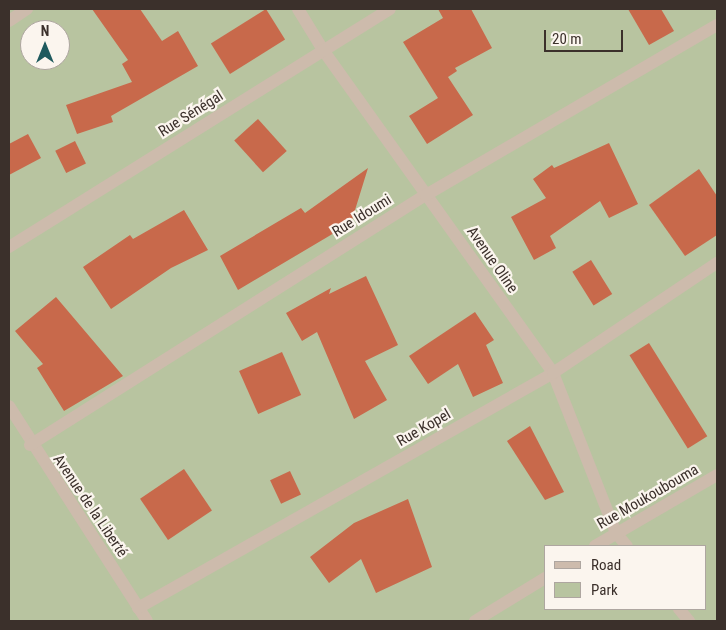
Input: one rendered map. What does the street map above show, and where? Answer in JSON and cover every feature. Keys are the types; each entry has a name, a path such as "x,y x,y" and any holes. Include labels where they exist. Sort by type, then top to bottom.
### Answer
{"street":[{"path":"9,21 27,9"},
{"name":"Avenue Oline","path":"298,9 323,50 553,373 616,533 626,545"},
{"name":"Rue Sénégal","path":"9,247 390,9"},
{"name":"Rue Idoumi","path":"30,445 426,195 717,25"},
{"name":"Rue Kopel","path":"138,608 553,373 717,263"},
{"name":"Avenue de la Liberté","path":"9,406 30,445 147,621"},
{"name":"Rue Moukoubouma","path":"597,545 717,475"},
{"path":"475,621 544,579"},
{"path":"680,610 689,621"}],"green space":[{"path":"9,9 717,9 717,621 9,621"}],"building":[{"path":"92,9 140,9 162,41 178,31 198,66 111,116 113,122 77,134 66,105 132,82 122,64 128,60"},
{"path":"266,9 285,40 230,74 211,43"},
{"path":"438,9 471,9 492,48 455,68 457,71 448,77 473,115 427,144 409,116 438,98 403,42 443,18"},
{"path":"628,9 661,9 674,31 649,45"},
{"path":"258,119 287,151 263,172 234,140"},
{"path":"28,134 41,158 9,175 9,144"},
{"path":"75,141 86,163 66,173 55,151"},
{"path":"609,143 638,204 609,218 600,201 550,236 556,248 534,260 511,217 546,198 533,179 552,165 554,168"},
{"path":"368,168 351,223 238,290 220,256 301,208 305,213"},
{"path":"699,169 717,196 717,235 685,256 649,205"},
{"path":"184,210 208,250 171,268 111,309 83,267 130,235 133,239"},
{"path":"591,260 612,294 594,306 572,272"},
{"path":"366,276 398,345 365,361 387,400 354,419 317,332 302,341 286,313 331,288 329,294"},
{"path":"56,297 123,376 64,411 37,368 43,364 15,331"},
{"path":"475,312 494,340 486,345 503,383 473,397 458,364 428,384 409,356"},
{"path":"649,343 707,436 688,448 629,355"},
{"path":"282,352 301,395 258,414 239,371"},
{"path":"530,426 564,492 545,500 507,441"},
{"path":"184,469 212,510 168,540 140,499"},
{"path":"290,471 301,495 281,504 270,480"},
{"path":"408,499 432,567 376,593 361,559 329,583 310,557 354,523"}]}
